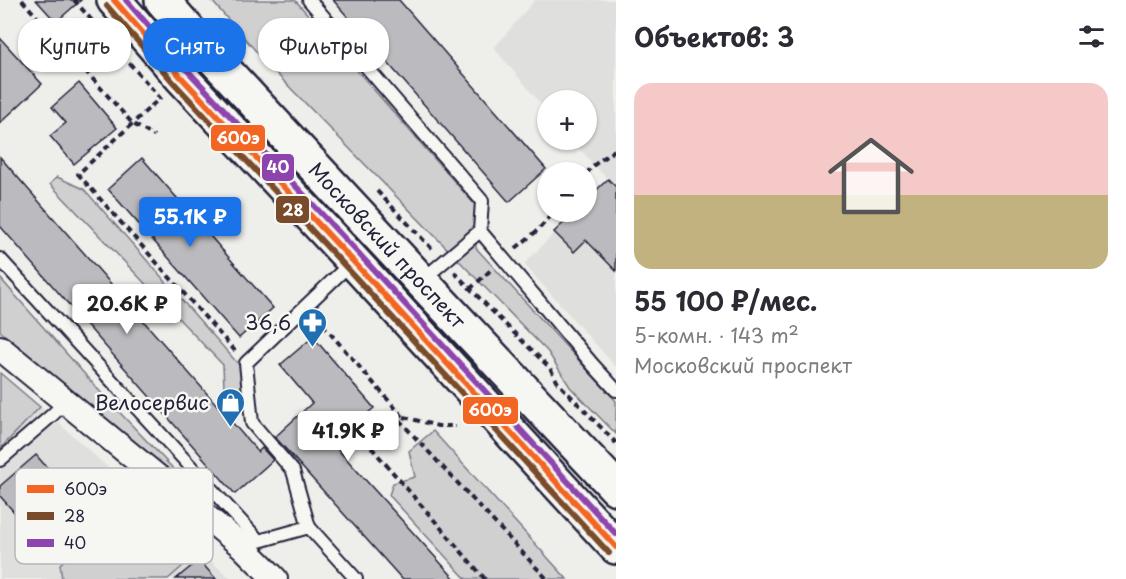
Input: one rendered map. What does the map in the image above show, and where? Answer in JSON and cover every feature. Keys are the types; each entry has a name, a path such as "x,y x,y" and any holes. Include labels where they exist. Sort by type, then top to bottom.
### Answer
{"main road":[{"name":"Московский проспект","path":"114,0 181,77 616,547"},
{"name":"Московский проспект","path":"162,0 204,48 433,271 616,488"}],"street":[{"path":"0,348 152,468"},
{"path":"213,515 251,544 275,579"}],"lane":[{"path":"309,0 482,201 480,231 616,390"},
{"path":"433,271 480,231"},
{"path":"0,259 184,468"},
{"path":"351,578 309,527 293,471 252,423 246,363 353,261"},
{"path":"0,460 66,402"},
{"path":"213,501 251,544 309,527"}],"path":[{"path":"22,0 133,124 154,136"},
{"path":"74,0 160,98 78,174 246,363"},
{"path":"597,163 616,149"},
{"path":"370,184 433,271 500,320 550,368 558,384 616,443"},
{"path":"306,306 404,417 438,426 456,426"},
{"path":"404,417 370,446 485,579"},
{"path":"399,420 547,579"}],"shaded area":[{"path":"211,0 295,0 311,18 258,18 258,53 246,40 246,18 227,18"},
{"path":"535,0 616,0 616,367 524,264 565,222 597,222 597,190 608,179 597,168 597,162 591,162 581,150 597,150 597,90 537,90 537,99 494,48"},
{"path":"275,72 358,72 475,205 476,248 616,401 616,434 570,387 548,352"},
{"path":"57,177 84,189 240,366 243,406 231,410 220,397 224,388 223,365 50,184"},
{"path":"0,278 103,395 173,468 157,468 0,331"},
{"path":"0,373 108,468 15,468 15,564 213,563 231,579 0,579"},
{"path":"0,373 40,407 0,449"},
{"path":"433,431 567,579 466,579 389,495 393,483 415,477 409,451"},
{"path":"60,564 185,564 168,579 62,579"}],"building":[{"path":"36,0 81,0 61,18 52,18"},
{"path":"333,0 399,0 540,162 537,162 537,177 509,202 389,64 389,18 349,18"},
{"path":"0,38 18,58 18,72 31,72 42,84 0,123"},
{"path":"79,83 117,128 74,164 50,136 66,123 52,107"},
{"path":"0,157 258,452 262,448 273,460 235,494 0,226"},
{"path":"142,158 273,308 239,338 108,189"},
{"path":"608,179 616,187 616,271 586,240 574,252 554,232 564,222 597,222 597,190"},
{"path":"313,337 374,408 332,443 455,579 402,579 275,437 312,403 280,365"},
{"path":"36,455 47,468 21,468"},
{"path":"15,473 15,513 0,496 0,486"},
{"path":"194,564 203,564 216,579 176,579"}],"transit line":[{"name":"600э","path":"114,0 181,77 616,547"},
{"name":"40","path":"126,0 188,71 616,534"},
{"name":"28","path":"107,6 174,83 609,553"}],"place":[{"name":"36,6","path":"312,348"},
{"name":"Велосервис","path":"230,428"}]}
